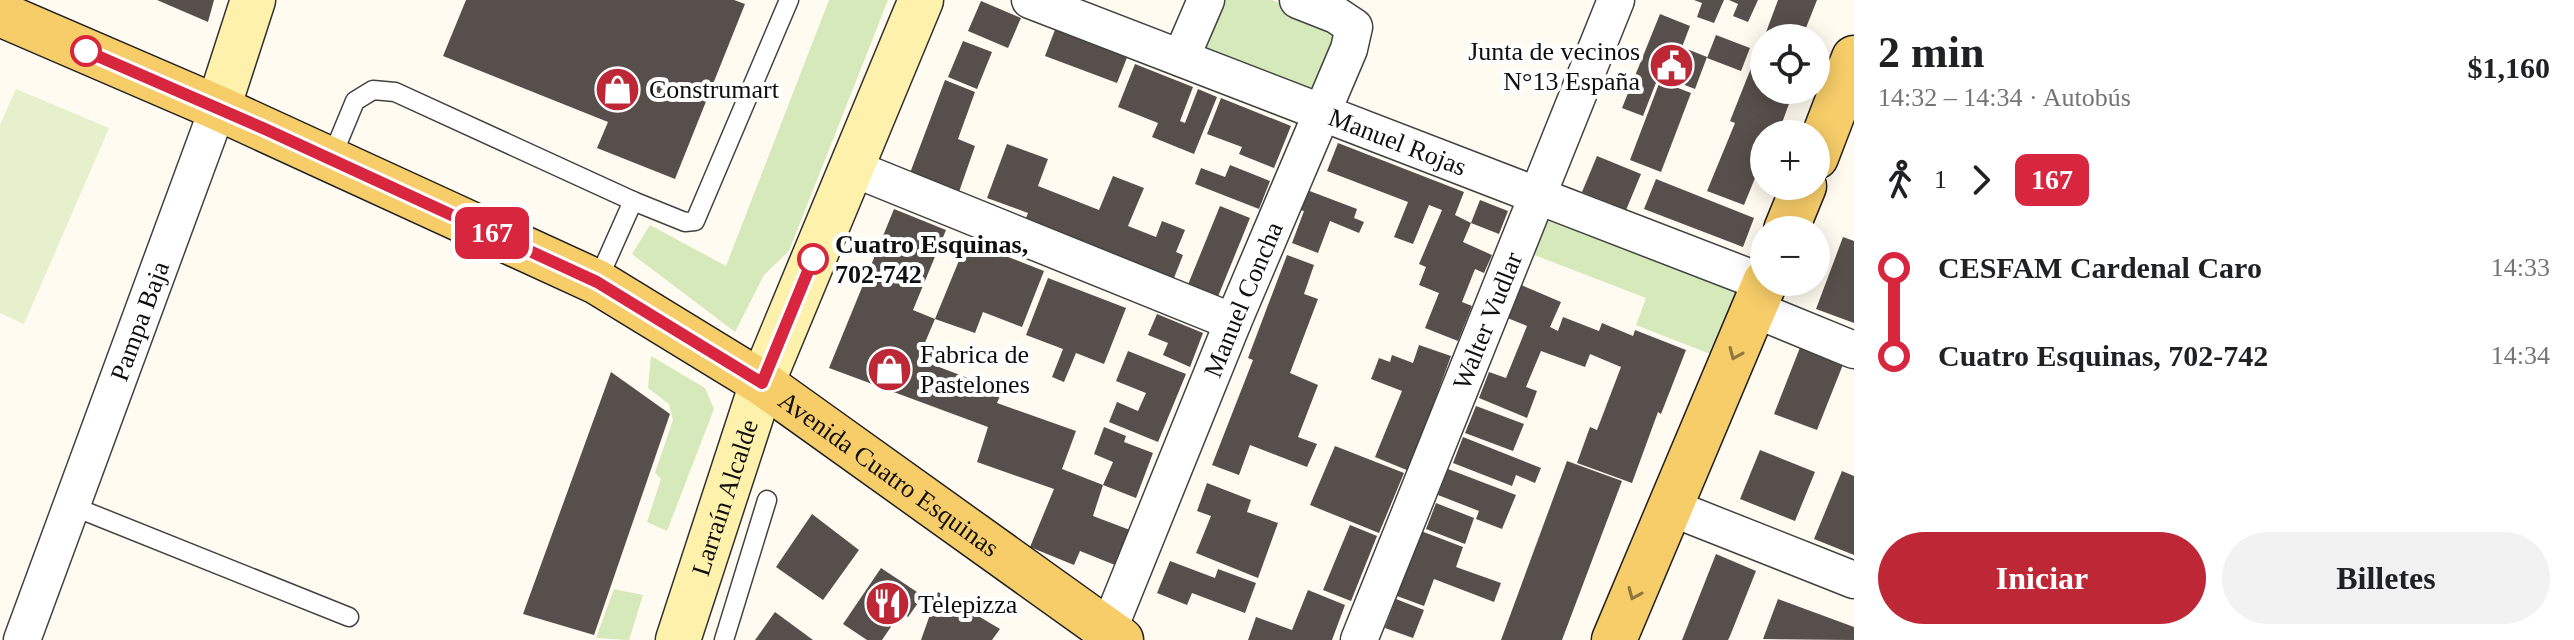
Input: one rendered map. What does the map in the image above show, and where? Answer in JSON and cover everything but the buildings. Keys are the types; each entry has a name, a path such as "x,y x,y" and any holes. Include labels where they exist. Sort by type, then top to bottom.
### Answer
{"main road":[{"name":"Avenida Cuatro Esquinas","path":"0,14 218,108 597,282 762,383 1115,636"},
{"path":"1830,135 1845,111 1854,58"},
{"path":"1614,640 1759,296"}],"street":[{"name":"Pampa Baja","path":"22,640 218,108 253,0"},
{"name":"Larraín Alcalde","path":"678,640 762,383 921,0"},
{"name":"Manuel Rojas","path":"1030,0 1539,198 1750,286"},
{"path":"1181,58 1206,0"},
{"name":"Manuel Concha","path":"1115,636 1233,322 1349,49 1354,27 1336,15 1298,0"},
{"name":"Walter Vudlar","path":"1359,640 1616,0"},
{"path":"850,167 1233,322"},
{"name":"Manuel Rojas","path":"1769,296 1854,350"},
{"path":"1672,508 1854,580"}],"lane":[{"path":"331,159 355,101 373,90 395,92 633,201 685,222 695,221 789,0"},
{"path":"597,282 633,201"},
{"path":"724,640 767,500"},
{"path":"72,506 349,617"}],"green space":[{"path":"829,0 888,0 789,251 764,275 735,332 632,254 650,225 726,266"},
{"path":"1221,0 1272,0 1341,29 1319,102 1196,49"},
{"path":"16,89 109,128 24,324 0,313 0,125"},
{"path":"1545,211 1740,287 1713,355 1636,325 1646,298 1529,253"},
{"path":"651,356 705,388 714,409 667,531 647,522 661,479 655,473 673,420 669,404 648,388"},
{"path":"614,589 643,595 629,640 596,638"}],"bus line":[{"name":"167","path":"86,51 265,129 597,282 762,383 813,259"}],"place":[{"name":"Junta de vecinos N°13 España","path":"1671,66"},
{"name":"Construmart","path":"618,89"},
{"name":"Cuatro Esquinas, 702-742","path":"813,259"},
{"name":"Fabrica de Pastelones","path":"889,369"},
{"name":"Telepizza","path":"887,604"}]}
